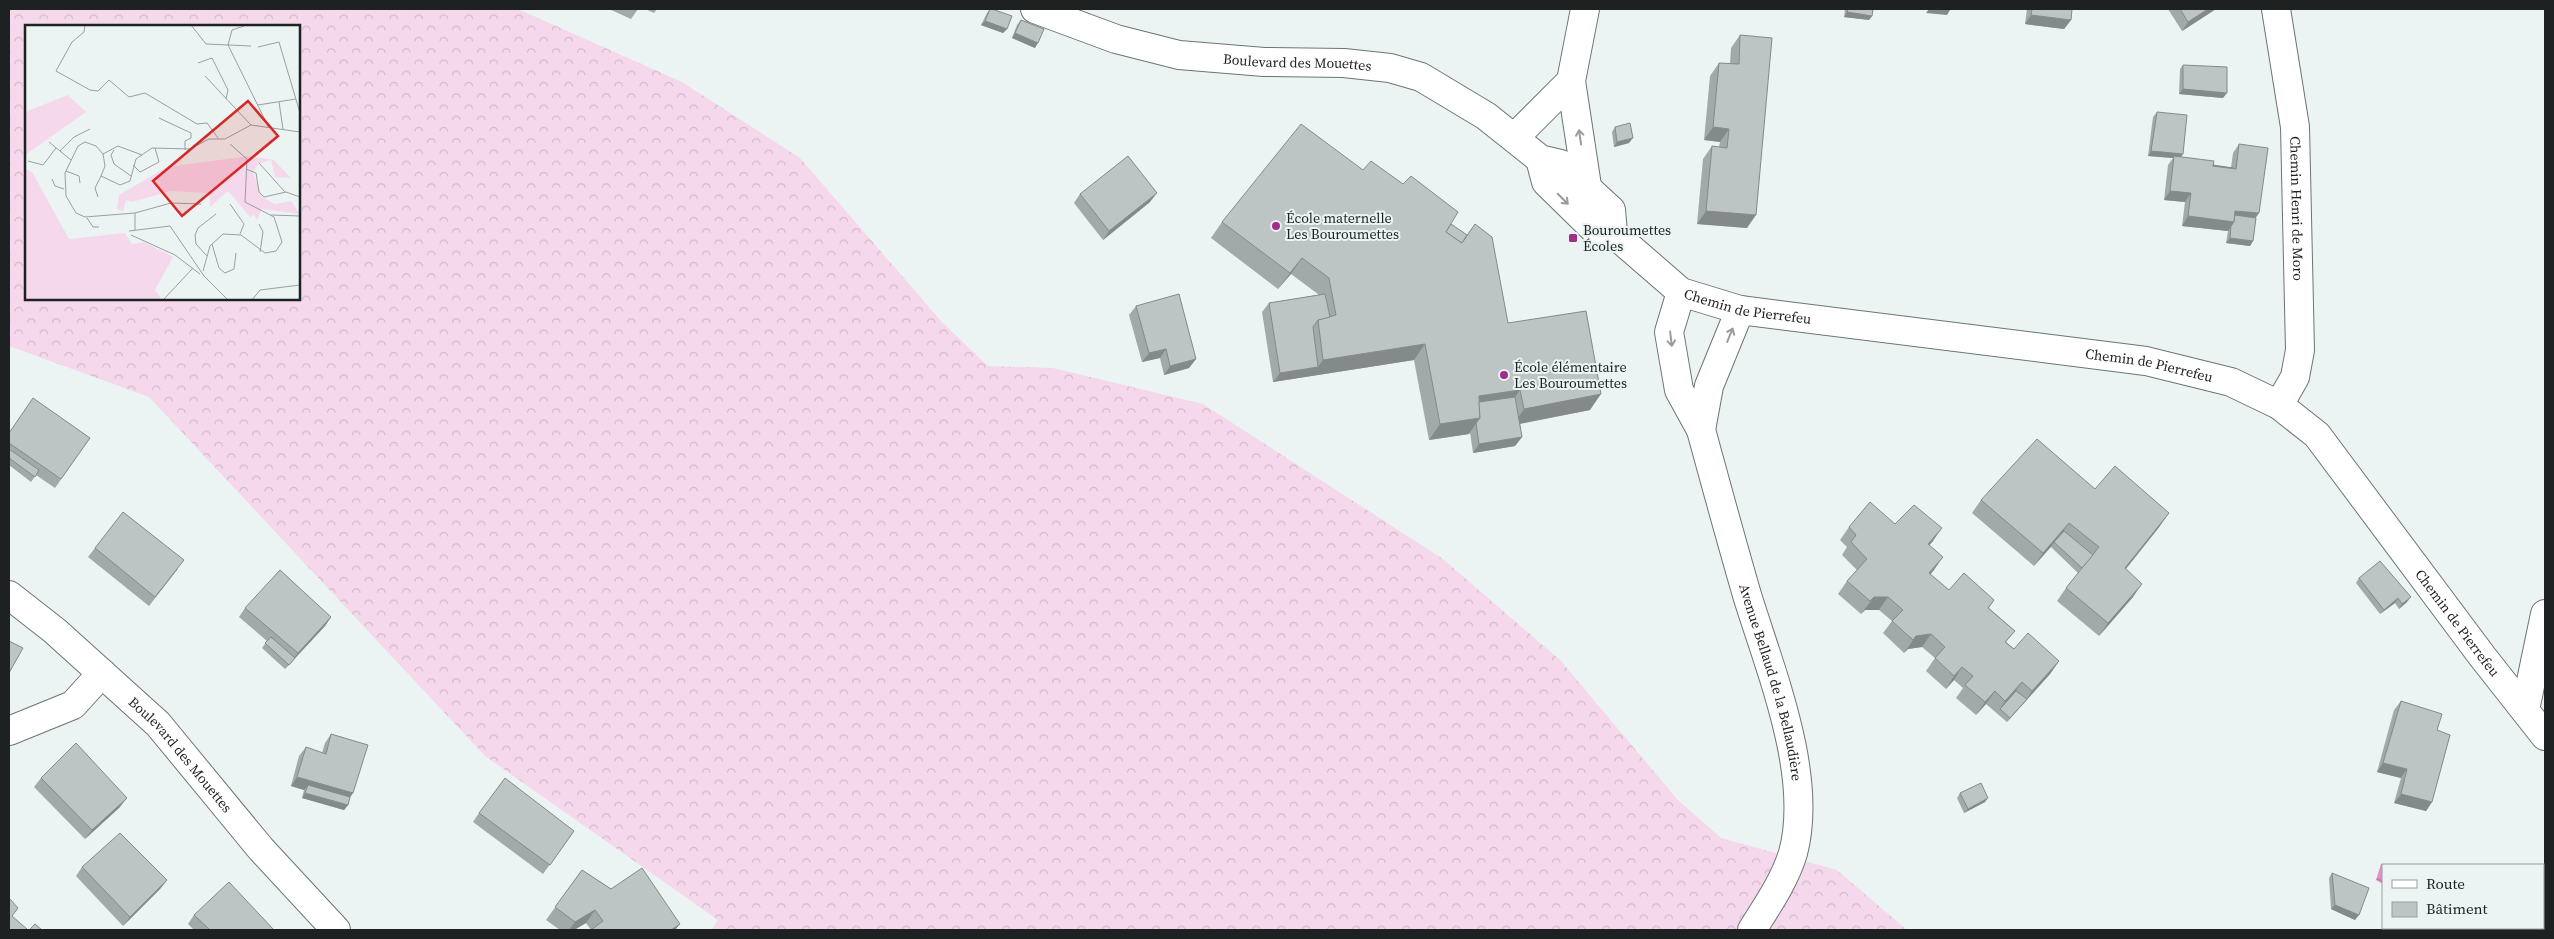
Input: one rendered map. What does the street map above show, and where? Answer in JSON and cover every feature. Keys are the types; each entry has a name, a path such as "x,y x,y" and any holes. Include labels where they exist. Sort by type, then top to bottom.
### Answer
{"street":[{"name":"Boulevard des Mouettes","path":"1035,9 1116,39 1178,55 1264,62 1344,63 1390,68 1421,76 1486,116 1540,158"},
{"path":"1585,9 1571,81 1587,186"},
{"name":"Chemin Henri de Moro","path":"2276,9 2295,127 2300,350 2295,378 2279,406"},
{"path":"1515,137 1571,81"},
{"path":"1540,158 1561,164 1611,210 1613,233"},
{"name":"Chemin de Pierrefeu","path":"1540,158 1546,182 1594,230 1613,233 1680,292 1740,310 2146,361 2231,382 2279,406 2317,435 2482,656 2545,736"},
{"name":"Avenue Bellaud de la Bellaudière","path":"1680,292 1669,332 1679,390 1702,430 1726,526 1790,738 1796,780 1797,818 1792,853 1774,894 1752,930"},
{"name":"Avenue Bellaud de la Bellaudière","path":"1702,430 1709,386 1740,310"},
{"name":"Boulevard des Mouettes","path":"9,594 102,673 158,724 261,849 336,930"},
{"path":"2525,710 2545,614"},
{"path":"9,731 73,705 102,673"}],"green space":[{"path":"9,9 518,9 682,82 800,158 941,321 988,366 1053,368 1203,404 1443,559 1561,661 1677,799 1721,838 1837,870 1907,930 711,930 718,920 485,756 149,397 9,346"}],"water":[{"path":"2381,864 2382,864 2382,883 2376,880"}],"building":[{"path":"990,9 1012,16 1007,29 985,21"},
{"path":"1848,9 1873,9 1872,16 1847,12"},
{"path":"2032,9 2072,9 2071,20 2031,15"},
{"path":"2180,9 2208,9 2188,22"},
{"path":"1021,20 1044,29 1038,43 1015,33"},
{"path":"1740,35 1772,38 1756,215 1706,211 1712,146 1727,148 1729,129 1713,127 1719,63 1739,64"},
{"path":"2183,65 2227,67 2227,93 2183,89"},
{"path":"2157,112 2187,115 2183,154 2151,151"},
{"path":"1630,123 1633,138 1617,142 1615,127"},
{"path":"1301,124 1363,170 1371,161 1403,184 1411,176 1458,212 1446,232 1462,243 1475,224 1492,237 1508,323 1586,311 1601,394 1524,409 1520,390 1479,396 1480,418 1440,424 1425,344 1323,360 1318,320 1336,315 1329,278 1302,258 1290,273 1222,222"},
{"path":"2239,144 2268,148 2259,213 2235,211 2234,222 2188,216 2191,193 2170,191 2174,156 2214,161 2213,166 2236,169"},
{"path":"1128,156 1157,193 1109,231 1080,194"},
{"path":"2235,215 2256,218 2253,241 2230,238 2231,226"},
{"path":"1451,224 1467,235 1462,243 1446,232"},
{"path":"1179,294 1196,359 1170,366 1166,349 1149,353 1136,306"},
{"path":"1325,294 1330,317 1318,320 1313,327 1318,367 1280,373 1269,303"},
{"path":"1515,397 1522,437 1479,444 1476,423 1480,418 1479,402"},
{"path":"33,398 90,438 61,479 9,443 9,433"},
{"path":"2037,439 2095,489 2115,466 2169,513 2125,568 2142,584 2108,623 2066,588 2099,547 2069,523 2043,553 1981,500"},
{"path":"9,449 39,470 35,477 9,458"},
{"path":"1870,502 1895,524 1914,505 1942,528 1928,544 1943,557 1929,573 1949,590 1964,573 1994,600 1988,608 2015,631 2005,642 2014,649 2028,633 2059,661 2032,691 2022,682 2005,701 1995,691 1985,702 1965,685 1973,676 1962,667 1954,676 1935,658 1945,647 1931,634 1916,636 1913,640 1892,621 1903,610 1888,597 1874,597 1870,601 1847,581 1867,559 1851,542 1856,535 1849,527"},
{"path":"123,512 184,560 155,597 95,548"},
{"path":"2064,531 2093,555 2082,568 2054,542"},
{"path":"2380,561 2411,597 2402,604 2398,598 2384,610 2359,578"},
{"path":"280,570 331,617 298,653 245,608"},
{"path":"271,637 295,658 289,665 265,643"},
{"path":"9,641 23,648 9,673"},
{"path":"2016,691 2027,699 2010,718 2000,709"},
{"path":"2401,701 2442,714 2437,730 2450,735 2432,802 2401,794 2407,769 2383,763"},
{"path":"331,734 368,745 353,793 297,777 306,747 326,754"},
{"path":"76,743 127,798 92,830 41,778"},
{"path":"505,778 574,831 550,865 479,813"},
{"path":"1981,783 1988,798 1968,809 1960,793"},
{"path":"308,785 350,797 348,805 305,793"},
{"path":"120,833 167,880 130,917 82,867"},
{"path":"2545,864 2545,930 2529,930 2544,929"},
{"path":"642,868 680,924 671,930 591,930 603,921 595,910 575,922 555,907 582,870 611,889"},
{"path":"2332,873 2369,888 2359,915 2335,905"},
{"path":"229,882 274,930 210,930 194,915"},
{"path":"9,898 18,908 12,916 28,930 9,930"},
{"path":"35,924 42,930 29,930"},
{"path":"2441,929 2476,929 2476,930"}],"place":[{"name":"École maternelle Les Bouroumettes","path":"1276,226"},
{"name":"Bouroumettes Écoles","path":"1573,238"},
{"name":"École élémentaire Les Bouroumettes","path":"1504,375"}]}
